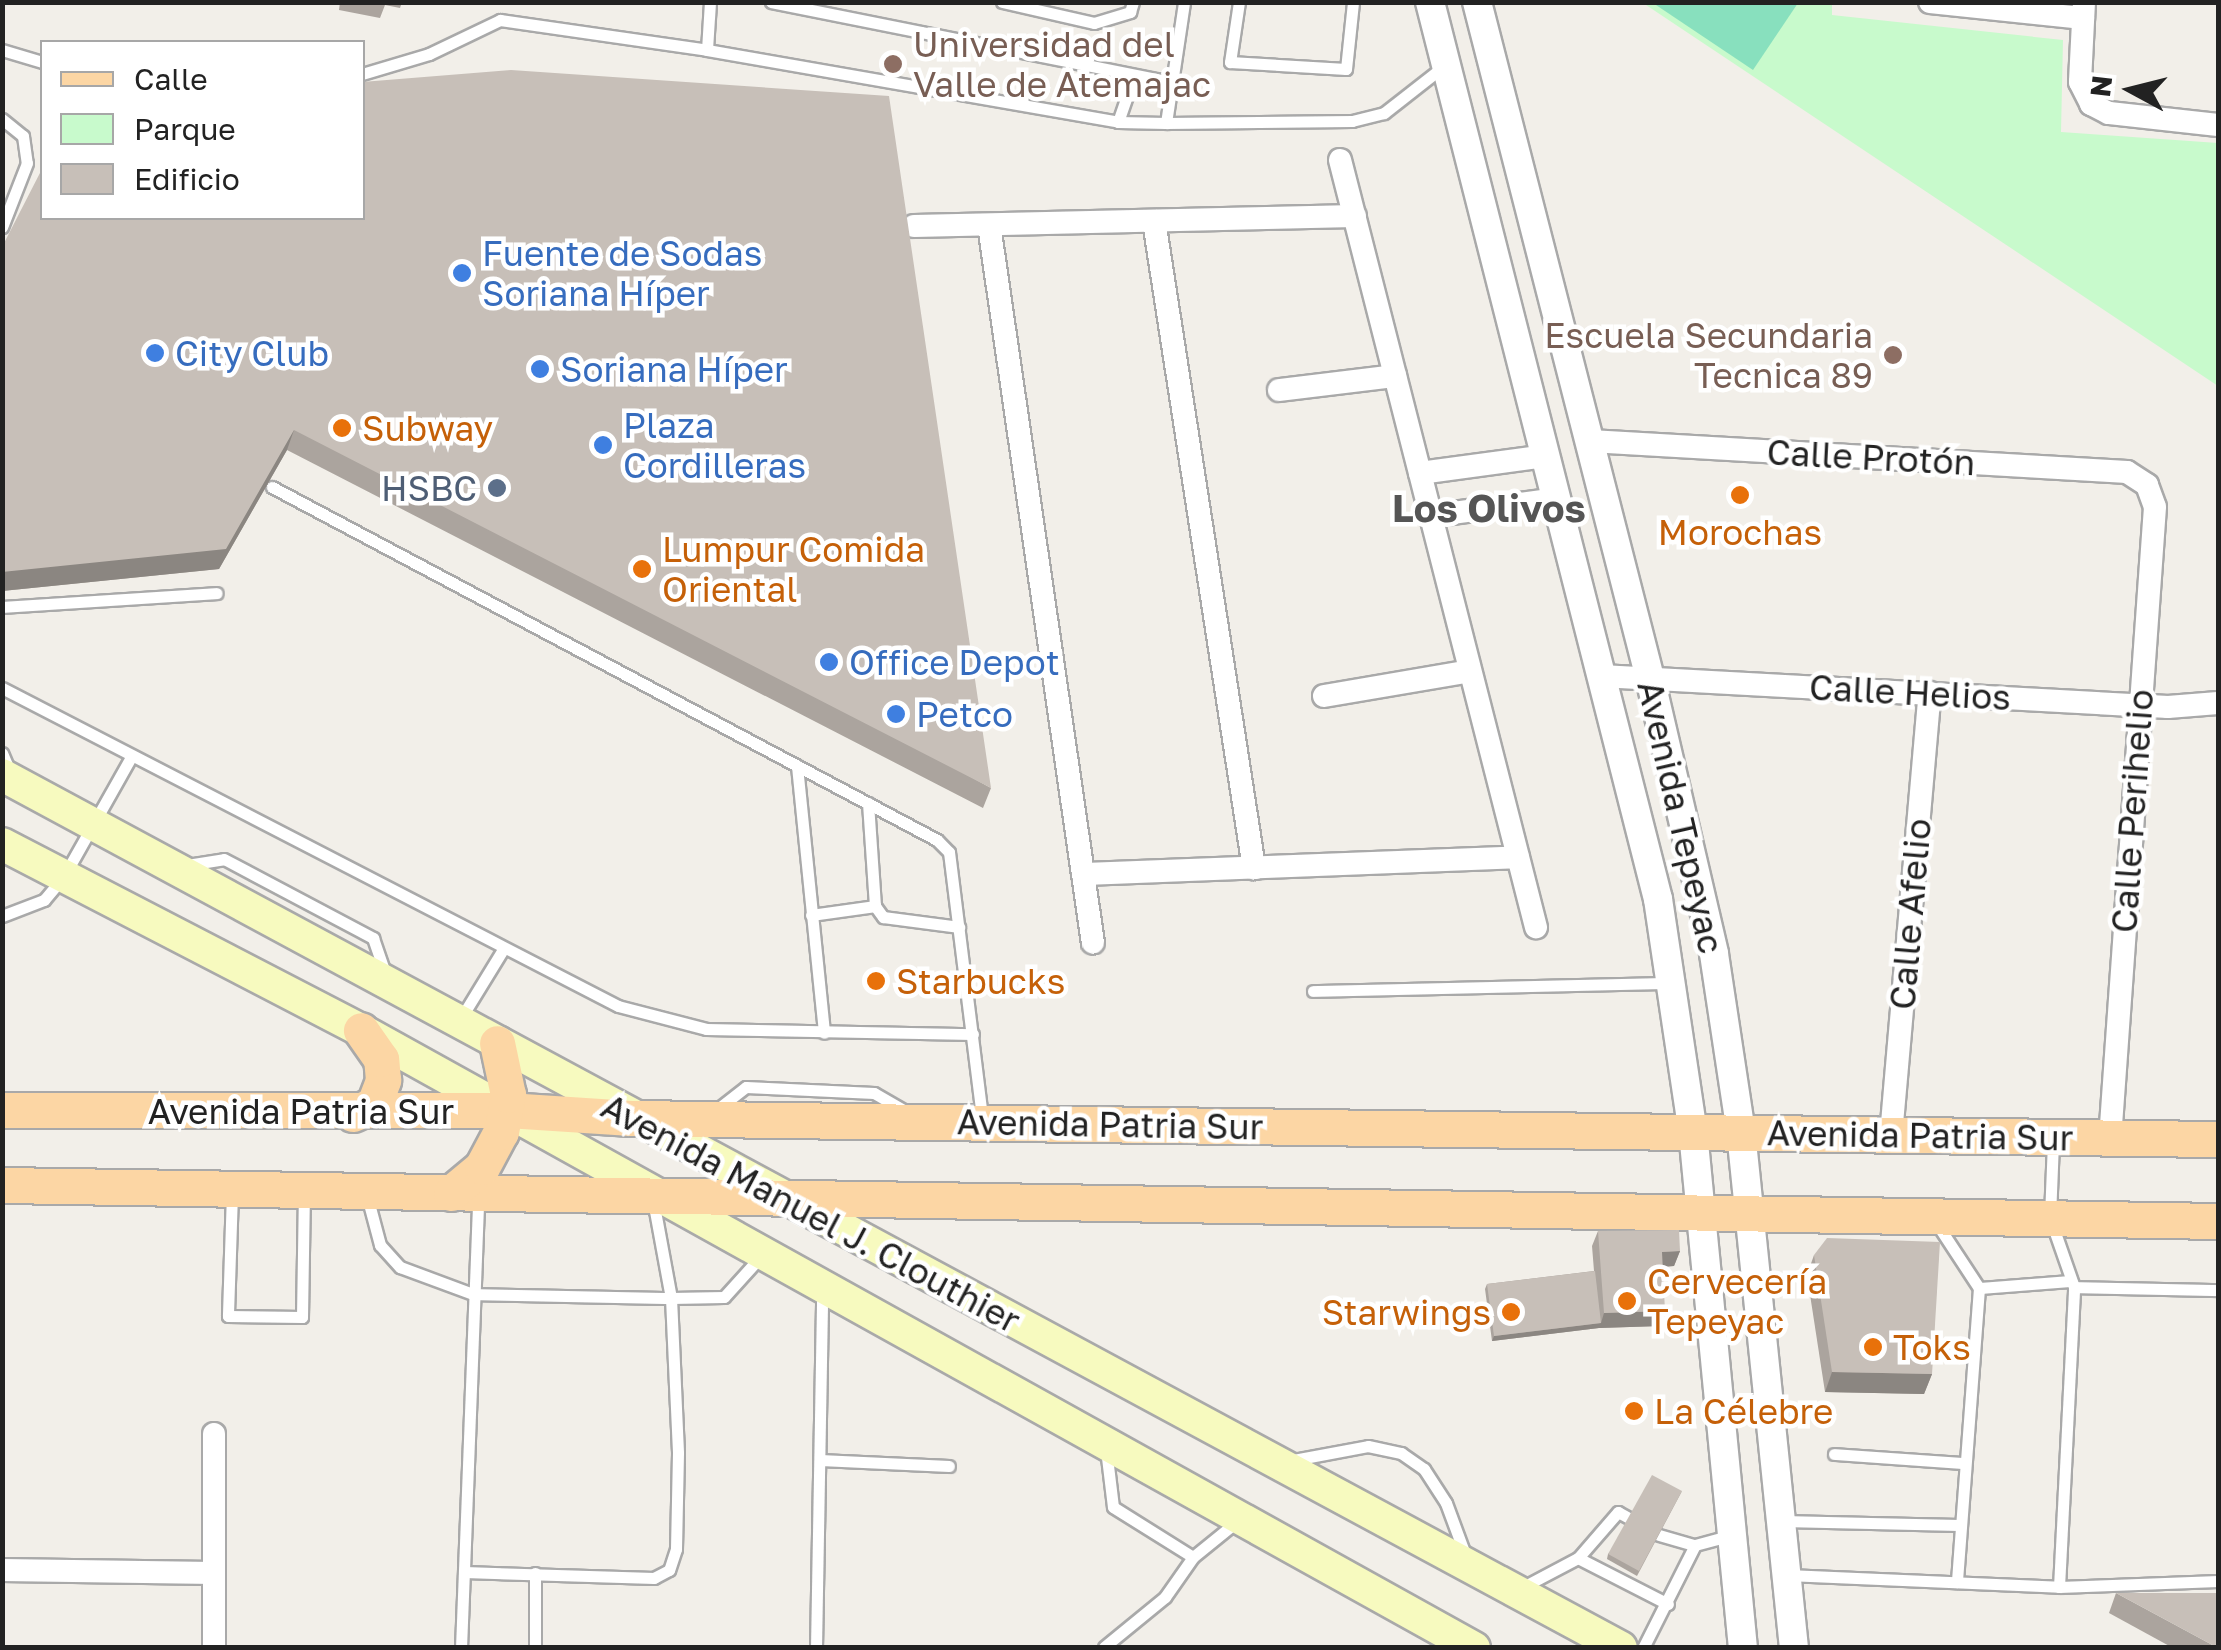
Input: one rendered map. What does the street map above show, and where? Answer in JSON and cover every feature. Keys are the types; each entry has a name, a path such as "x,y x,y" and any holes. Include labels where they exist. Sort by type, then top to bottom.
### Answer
{"main road":[{"name":"Avenida Manuel J. Clouthier","path":"7,770 93,824 631,1118 1620,1648"},
{"name":"Avenida Manuel J. Clouthier","path":"2,844 361,1030 652,1196 1474,1648"},
{"path":"353,1114 374,1104 384,1080 381,1059 361,1030"},
{"path":"465,1193 493,1150 506,1110 507,1077 497,1043"},
{"name":"Avenida Patria Sur","path":"2,1110 353,1114 506,1110 631,1118 2218,1139"},
{"path":"2,1184 2218,1221"}],"street":[{"name":"Avenida Tepeyac","path":"1430,2 1658,899 1693,1132 1743,1648"},
{"name":"Avenida Tepeyac","path":"1477,2 1650,678 1714,954 1741,1132 1794,1648"},
{"path":"1930,2 2083,10 2080,82 2091,104 2109,113 2218,125"},
{"path":"1340,160 1536,927"},
{"path":"914,226 1354,216"},
{"path":"1154,220 1254,868"},
{"path":"989,225 1093,943"},
{"path":"1279,390 1395,376"},
{"name":"Calle Protón","path":"1590,441 2127,472 2147,485"},
{"path":"1420,473 1545,456"},
{"name":"Calle Perihelio","path":"2110,1138 2155,507 2147,485"},
{"path":"1431,516 1556,499"},
{"path":"1324,696 1470,670"},
{"name":"Calle Helios","path":"1601,676 2139,705 2218,703"},
{"name":"Calle Afelio","path":"1890,1135 1930,693"},
{"path":"1083,874 1518,857"},
{"path":"214,1434 214,1648"},
{"path":"2,1570 214,1573"}],"lane":[{"path":"707,50 710,2"},
{"path":"771,2 1172,82"},
{"path":"1002,2 1094,23 1130,12 1134,2"},
{"path":"1166,123 1184,2"},
{"path":"1239,2 1230,62 1346,70 1353,2"},
{"path":"365,73 429,54 500,20 707,50 1118,122 1166,123 1352,121 1384,113 1446,64"},
{"path":"2,50 40,61"},
{"path":"1118,122 1127,96 1121,73"},
{"path":"2,120 23,136 27,163 2,227"},
{"path":"272,487 868,803 949,852 983,1122"},
{"path":"2,607 216,593"},
{"path":"2,688 502,951 636,1011 706,1028 973,1034"},
{"path":"2,916 44,900 64,876 131,756"},
{"path":"797,766 824,1033"},
{"path":"868,803 875,906"},
{"path":"811,914 875,906 897,921 960,927"},
{"path":"458,1022 502,951"},
{"path":"1312,991 1670,983"},
{"path":"2054,1138 2050,1218 2072,1284 2059,1587"},
{"path":"232,1189 228,1316 284,1317 302,1317 304,1190"},
{"path":"365,1191 380,1245 400,1268 473,1294 724,1297 761,1256"},
{"path":"461,1648 473,1294 465,1193"},
{"path":"464,1572 654,1578 669,1570 676,1549 678,1453 670,1298 652,1196"},
{"path":"1932,1216 1978,1288 1958,1582"},
{"path":"1978,1288 2072,1284 2218,1290"},
{"path":"816,1648 822,1289"},
{"path":"1105,1445 1113,1507 1193,1556"},
{"path":"1276,1463 1368,1446 1401,1453 1424,1469 1446,1503 1469,1566"},
{"path":"1834,1454 1964,1462"},
{"path":"820,1460 949,1466"},
{"path":"1516,1591 1578,1558 1618,1512 1629,1518"},
{"path":"1104,1647 1164,1598 1193,1556 1240,1519"},
{"path":"1782,1521 1959,1525"},
{"path":"1659,1535 1695,1545 1732,1535"},
{"path":"1644,1648 1695,1545"},
{"path":"1578,1558 1668,1604"},
{"path":"535,1648 536,1573"},
{"path":"1788,1576 2059,1587 2218,1581"}],"green space":[{"path":"1798,2 1753,70 1653,3"},
{"path":"1643,3 1832,3 1832,15 2063,40 2061,132 2218,143 2218,386"}],"building":[{"name":"Plaza Cordilleras","path":"511,70 889,96 991,788 294,430 226,549 2,572 2,247 40,173 40,220 365,220 365,82"},
{"name":"Cervecería Tepeyac","path":"1679,1230 1680,1251 1662,1252 1665,1311 1604,1313 1598,1231"},
{"name":"Toks","path":"1827,1238 1940,1242 1932,1374 1832,1372 1814,1255"},
{"path":"1595,1271 1601,1323 1494,1336 1487,1284"},
{"path":"1652,1475 1682,1491 1639,1571 1608,1554"},
{"path":"2116,1593 2218,1593 2218,1648"}],"place":[{"name":"Universidad del Valle de Atemajac","path":"893,64"},
{"name":"Fuente de Sodas Soriana Híper","path":"462,273"},
{"name":"City Club","path":"155,353"},
{"name":"Escuela Secundaria Tecnica 89","path":"1893,355"},
{"name":"Soriana Híper","path":"540,369"},
{"name":"Subway","path":"342,428"},
{"name":"Plaza Cordilleras","path":"603,445"},
{"name":"HSBC","path":"497,488"},
{"name":"Morochas","path":"1740,495"},
{"name":"Lumpur Comida Oriental","path":"642,569"},
{"name":"Office Depot","path":"829,662"},
{"name":"Petco","path":"896,714"},
{"name":"Starbucks","path":"876,981"},
{"name":"Cervecería Tepeyac","path":"1627,1301"},
{"name":"Starwings","path":"1511,1312"},
{"name":"Toks","path":"1873,1347"},
{"name":"La Célebre","path":"1634,1411"}],"district":[{"name":"Los Olivos","path":"1489,508"}]}
